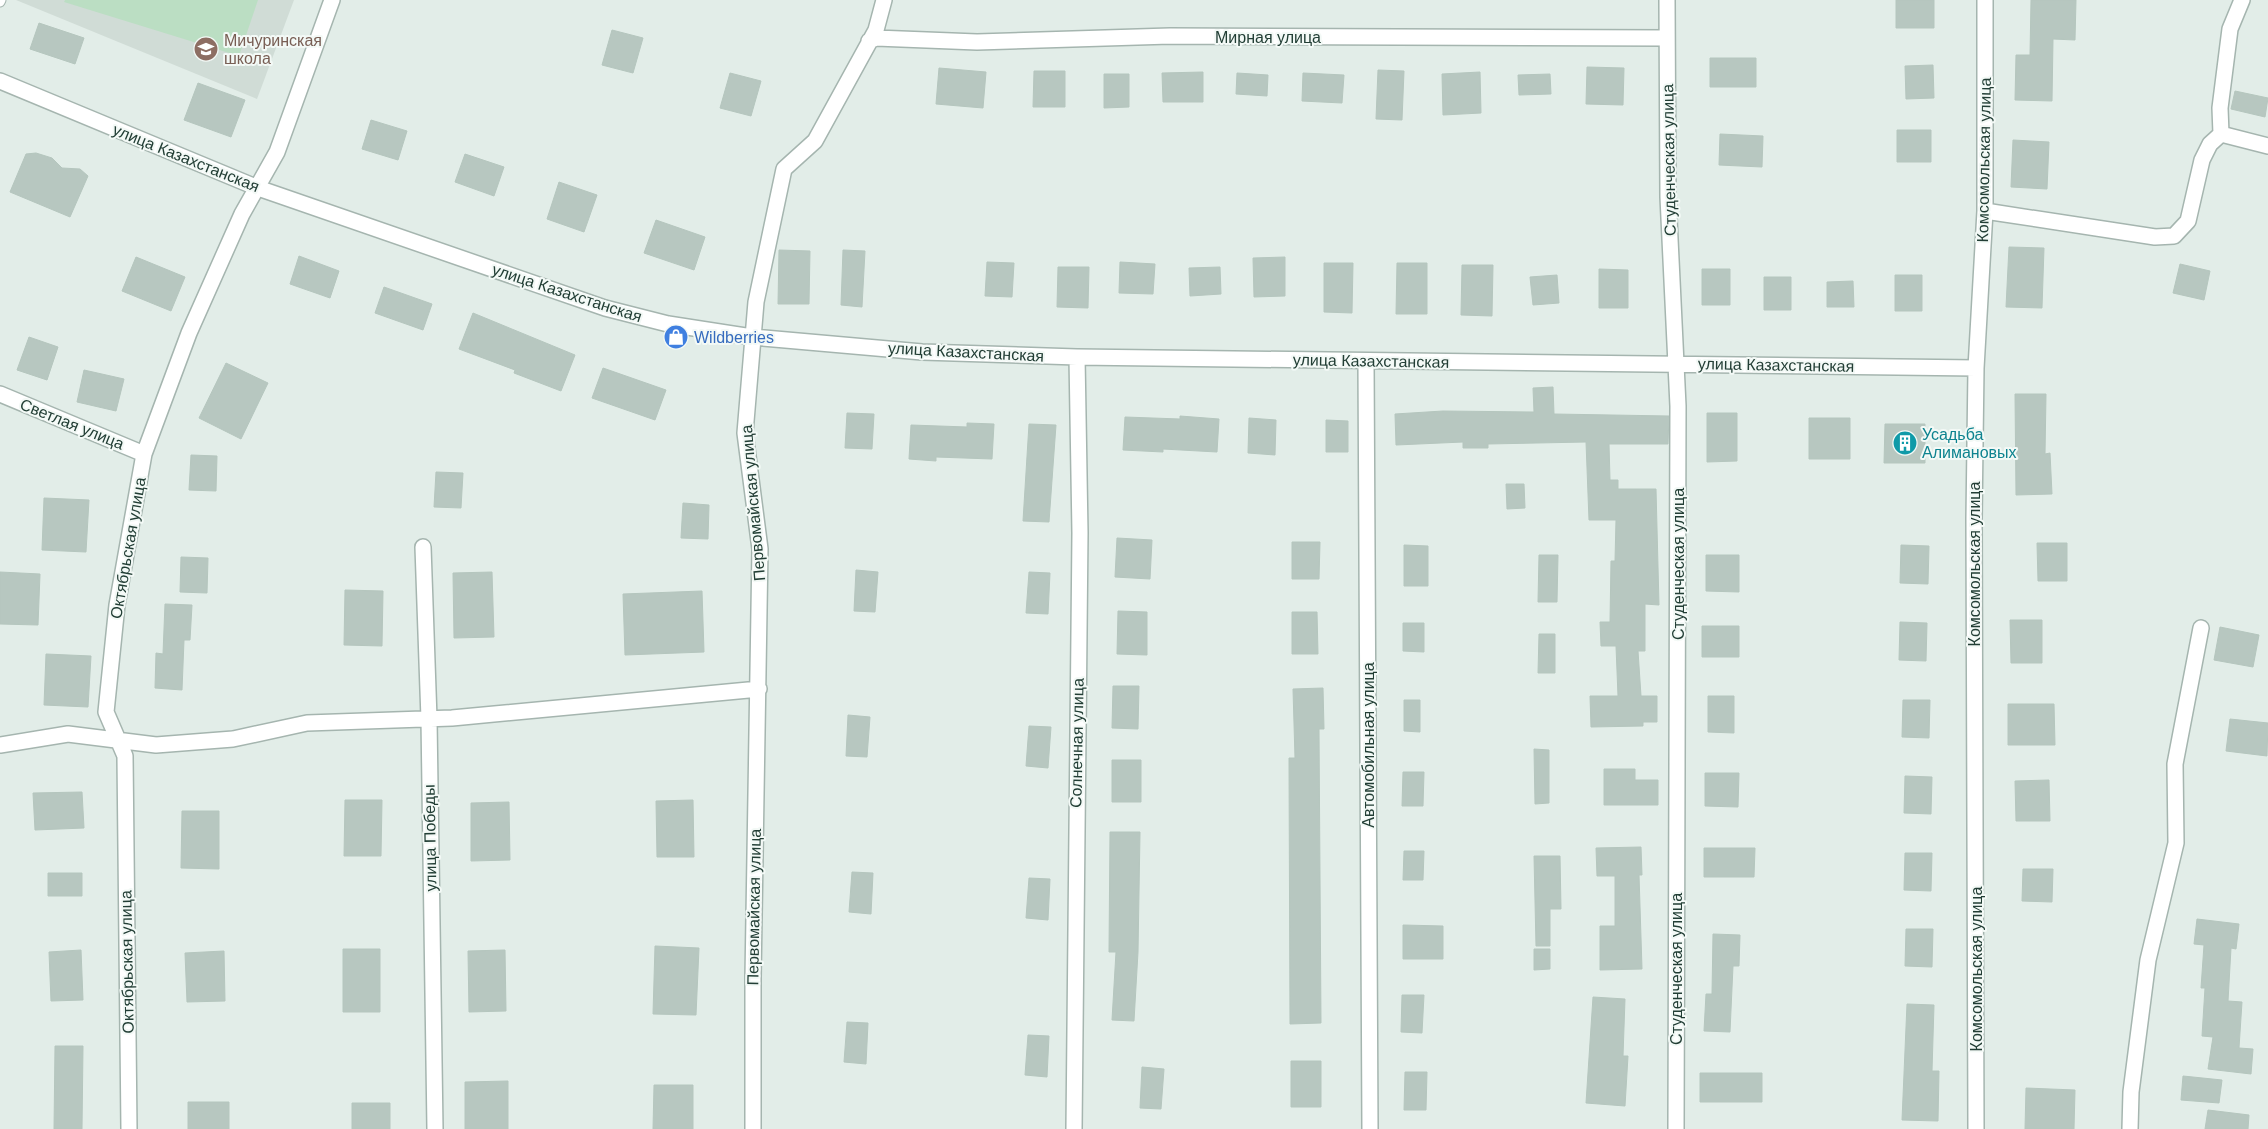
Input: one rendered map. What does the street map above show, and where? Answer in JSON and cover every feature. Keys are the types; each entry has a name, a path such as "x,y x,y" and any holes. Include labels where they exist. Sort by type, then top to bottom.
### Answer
{"street":[{"name":"Октябрьская улица","path":"129,1129 126,756 106,712 117,604 144,454 189,333 242,214 277,152 332,0"},
{"name":"Первомайская улица","path":"753,1129 753,977 760,549 745,433 756,302 784,169 816,141 876,30 884,0"},
{"name":"Студенческая улица","path":"1667,0 1668,197 1676,364 1678,519 1676,1129"},
{"name":"Комсомольская улица","path":"1976,1129 1974,539 1976,368 1984,210 1985,0"},
{"path":"1984,210 2155,238 2174,236 2188,221 2202,160 2210,144 2221,134 2220,108 2230,29 2242,0"},
{"name":"Мирная улица","path":"869,41 876,38 977,42 1170,36 1667,38"},
{"name":"улица Казахстанская","path":"0,81 258,188 605,308 668,324 752,337 922,352 1077,357 1976,368"},
{"path":"2221,134 2268,146"},
{"name":"Солнечная улица","path":"1074,1129 1080,533 1077,357"},
{"name":"Автомобильная улица","path":"1366,361 1370,1129"},
{"name":"Светлая улица","path":"0,394 144,454"},
{"name":"улица Победы","path":"424,547 429,719 435,1129"},
{"path":"2130,1129 2131,1092 2148,960 2176,843 2174,764 2202,628"},
{"path":"0,744 68,734 119,742 156,745 233,739 307,723 429,719 590,706 759,689"}],"shaded area":[{"name":"Мичуринская школа","path":"16,0 294,0 257,99"}],"green space":[{"path":"65,0 258,0 239,56 64,2"}],"building":[{"path":"1896,0 1934,0 1934,28 1896,28"},
{"path":"2031,0 2076,0 2075,40 2053,39 2052,101 2015,100 2016,55 2030,55"},
{"path":"39,23 84,38 75,64 30,49"},
{"path":"612,30 643,38 633,73 602,65"},
{"path":"1710,58 1756,58 1756,87 1710,87"},
{"path":"1933,65 1934,98 1906,99 1905,66"},
{"path":"1587,67 1624,68 1623,105 1586,104"},
{"path":"939,68 986,72 983,108 936,104"},
{"path":"1378,70 1404,71 1402,120 1376,119"},
{"path":"1034,71 1065,71 1065,107 1033,107"},
{"path":"1203,72 1203,102 1163,102 1162,73"},
{"path":"1480,72 1481,113 1443,115 1442,74"},
{"path":"730,73 761,81 751,116 720,108"},
{"path":"1237,73 1268,75 1267,96 1236,94"},
{"path":"1303,73 1344,75 1342,103 1302,101"},
{"path":"1104,74 1129,74 1129,107 1104,108"},
{"path":"1550,74 1551,94 1519,95 1518,75"},
{"path":"198,83 245,100 231,137 184,120"},
{"path":"2235,91 2268,98 2265,117 2231,109"},
{"path":"371,120 407,131 398,160 362,149"},
{"path":"1897,130 1931,130 1931,162 1897,162"},
{"path":"1720,134 1763,136 1762,167 1719,165"},
{"path":"2013,140 2049,142 2047,189 2011,187"},
{"path":"36,153 52,158 62,168 80,169 88,176 70,217 10,192 26,154"},
{"path":"465,154 504,167 494,196 455,182"},
{"path":"559,182 597,195 584,232 547,219"},
{"path":"656,220 705,237 694,270 644,253"},
{"path":"2009,247 2044,248 2042,308 2006,307"},
{"path":"779,250 810,251 809,304 778,304"},
{"path":"843,250 865,251 862,307 841,305"},
{"path":"299,256 339,271 330,298 290,284"},
{"path":"136,257 185,277 171,311 122,291"},
{"path":"1285,257 1285,296 1254,297 1253,258"},
{"path":"987,262 1014,263 1012,297 985,296"},
{"path":"1120,262 1155,264 1153,294 1119,293"},
{"path":"1324,263 1353,263 1352,313 1324,312"},
{"path":"1397,263 1427,263 1427,314 1396,314"},
{"path":"2180,264 2210,271 2204,300 2173,293"},
{"path":"1462,265 1493,265 1492,316 1461,315"},
{"path":"1058,267 1089,267 1088,308 1057,307"},
{"path":"1220,267 1221,294 1190,296 1189,268"},
{"path":"1599,269 1628,270 1628,308 1599,308"},
{"path":"1702,269 1730,269 1730,305 1702,305"},
{"path":"1557,275 1559,303 1533,305 1530,277"},
{"path":"1895,275 1922,275 1922,311 1895,311"},
{"path":"1764,277 1791,277 1791,310 1764,310"},
{"path":"1853,281 1854,307 1827,307 1827,282"},
{"path":"384,287 432,304 423,330 375,313"},
{"path":"473,313 575,355 561,391 514,373 515,370 459,349"},
{"path":"29,337 58,347 47,380 17,370"},
{"path":"226,363 268,383 241,439 199,418"},
{"path":"603,368 666,390 655,420 592,398"},
{"path":"84,370 124,379 116,411 77,402"},
{"path":"1553,387 1554,414 1669,416 1668,444 1609,444 1610,480 1618,480 1618,489 1656,489 1659,605 1645,604 1645,651 1638,651 1641,696 1657,696 1657,722 1643,722 1643,726 1591,727 1590,696 1618,696 1616,646 1601,646 1600,622 1610,622 1611,561 1615,561 1616,520 1589,520 1586,442 1488,444 1488,448 1463,448 1463,442 1396,445 1395,414 1443,411 1534,412 1533,388"},
{"path":"2015,394 2046,394 2045,454 2050,453 2052,494 2016,495"},
{"path":"847,413 874,414 872,449 845,448"},
{"path":"1707,413 1737,413 1737,461 1707,462"},
{"path":"1180,416 1219,419 1217,452 1163,449 1163,452 1123,450 1125,417 1180,419"},
{"path":"1249,418 1276,420 1275,455 1248,453"},
{"path":"1809,418 1850,418 1850,459 1809,459"},
{"path":"1326,420 1348,421 1348,452 1326,452"},
{"path":"967,423 994,424 992,459 936,457 936,461 909,459 911,425 967,427"},
{"path":"1029,424 1056,425 1049,522 1023,521"},
{"name":"Усадьба Алимановых","path":"1885,424 1925,424 1925,463 1884,463"},
{"path":"191,455 217,456 216,491 189,490"},
{"path":"436,472 463,473 461,508 434,507"},
{"path":"1506,484 1524,484 1525,508 1507,509"},
{"path":"44,498 89,500 86,552 42,550"},
{"path":"683,503 709,505 708,539 681,538"},
{"path":"1117,538 1152,540 1150,579 1115,577"},
{"path":"1292,542 1320,542 1319,579 1292,579"},
{"path":"2037,543 2067,543 2067,581 2038,581"},
{"path":"1404,545 1428,546 1428,586 1404,586"},
{"path":"1901,545 1929,546 1928,584 1900,583"},
{"path":"1539,555 1558,555 1557,602 1538,602"},
{"path":"1706,555 1739,555 1739,592 1706,591"},
{"path":"181,557 208,558 207,593 180,592"},
{"path":"856,570 878,572 875,612 854,611"},
{"path":"0,572 40,574 38,625 0,624"},
{"path":"492,572 494,637 454,638 453,573"},
{"path":"1029,572 1050,573 1048,614 1026,613"},
{"path":"345,590 383,591 382,646 344,645"},
{"path":"702,591 704,652 625,655 623,594"},
{"path":"165,604 192,605 190,640 184,640 182,690 155,688 156,653 163,654"},
{"path":"1118,611 1147,612 1147,655 1117,654"},
{"path":"1292,612 1317,612 1318,654 1292,654"},
{"path":"2010,620 2042,620 2042,663 2011,663"},
{"path":"1900,622 1927,623 1926,661 1899,660"},
{"path":"1403,623 1424,623 1424,652 1403,651"},
{"path":"1702,626 1739,626 1739,657 1702,657"},
{"path":"2220,627 2259,635 2253,667 2214,660"},
{"path":"1539,634 1555,634 1555,673 1538,673"},
{"path":"46,654 91,656 88,707 44,705"},
{"path":"1113,686 1139,686 1138,729 1112,728"},
{"path":"1323,688 1324,729 1319,729 1321,1023 1290,1024 1289,758 1295,758 1293,689"},
{"path":"1708,696 1734,696 1734,733 1708,732"},
{"path":"1404,700 1420,700 1420,732 1404,731"},
{"path":"1903,700 1930,700 1929,738 1902,737"},
{"path":"2008,704 2054,704 2055,745 2008,745"},
{"path":"848,715 870,717 867,757 846,756"},
{"path":"2230,719 2268,723 2267,756 2226,751"},
{"path":"1029,726 1051,727 1048,768 1026,766"},
{"path":"1534,749 1549,750 1549,803 1535,804"},
{"path":"1112,760 1141,760 1141,802 1112,802"},
{"path":"1604,769 1635,769 1635,780 1658,780 1658,805 1604,805"},
{"path":"1403,772 1424,772 1423,806 1402,806"},
{"path":"1705,773 1739,773 1738,807 1705,806"},
{"path":"1905,776 1932,777 1931,814 1904,813"},
{"path":"2049,780 2050,821 2016,821 2015,781"},
{"path":"82,792 84,828 35,830 33,793"},
{"path":"345,800 382,800 381,856 344,856"},
{"path":"693,800 694,857 657,857 656,801"},
{"path":"509,802 510,860 471,861 471,803"},
{"path":"182,811 219,811 219,869 181,868"},
{"path":"1110,832 1140,832 1138,952 1134,1021 1112,1020 1116,952 1109,952"},
{"path":"1641,847 1642,875 1639,875 1642,969 1600,970 1600,926 1615,926 1615,876 1597,876 1596,848"},
{"path":"1704,848 1755,848 1754,877 1704,877"},
{"path":"1404,851 1424,851 1423,880 1403,880"},
{"path":"1905,853 1932,853 1931,891 1904,890"},
{"path":"1534,856 1560,856 1561,909 1550,909 1550,946 1536,946"},
{"path":"2023,869 2053,869 2052,902 2022,901"},
{"path":"852,872 873,873 871,914 849,912"},
{"path":"48,873 82,873 82,896 48,896"},
{"path":"1029,878 1050,879 1048,920 1026,918"},
{"path":"2197,919 2239,924 2236,949 2231,948 2228,1001 2242,1002 2239,1048 2253,1049 2251,1074 2208,1069 2213,1037 2202,1036 2205,988 2201,988 2204,945 2194,944"},
{"path":"1403,925 1443,926 1443,959 1403,959"},
{"path":"1906,929 1933,929 1932,967 1905,966"},
{"path":"1713,934 1740,935 1739,966 1733,966 1730,1032 1704,1031 1706,994 1712,994"},
{"path":"655,946 699,948 696,1015 653,1014"},
{"path":"343,949 380,949 380,1012 343,1012"},
{"path":"1534,949 1550,949 1550,969 1534,970"},
{"path":"81,950 83,1000 51,1001 49,952"},
{"path":"505,950 506,1011 469,1012 468,951"},
{"path":"224,951 225,1001 187,1002 185,953"},
{"path":"1402,995 1424,995 1422,1033 1401,1032"},
{"path":"1593,997 1625,999 1623,1056 1628,1056 1625,1106 1586,1103"},
{"path":"1907,1004 1934,1005 1932,1071 1939,1071 1938,1121 1902,1120"},
{"path":"847,1022 868,1023 866,1064 844,1062"},
{"path":"1028,1035 1049,1036 1047,1077 1025,1075"},
{"path":"55,1046 83,1046 82,1129 54,1129"},
{"path":"1291,1061 1321,1061 1321,1107 1291,1107"},
{"path":"1142,1067 1164,1069 1161,1109 1140,1108"},
{"path":"1405,1072 1427,1072 1426,1110 1404,1110"},
{"path":"1700,1073 1762,1073 1762,1102 1700,1102"},
{"path":"2183,1076 2222,1080 2219,1103 2181,1100"},
{"path":"508,1081 508,1129 465,1129 465,1082"},
{"path":"654,1085 693,1085 693,1129 653,1129"},
{"path":"2026,1088 2075,1090 2074,1129 2025,1129"},
{"path":"188,1102 229,1102 229,1129 188,1129"},
{"path":"352,1103 390,1103 390,1129 352,1129"},
{"path":"2208,1110 2249,1115 2248,1129 2205,1129"}],"place":[{"name":"Мичуринская школа","path":"206,49"},
{"name":"Wildberries","path":"676,337"},
{"name":"Усадьба Алимановых","path":"1905,443"}]}
